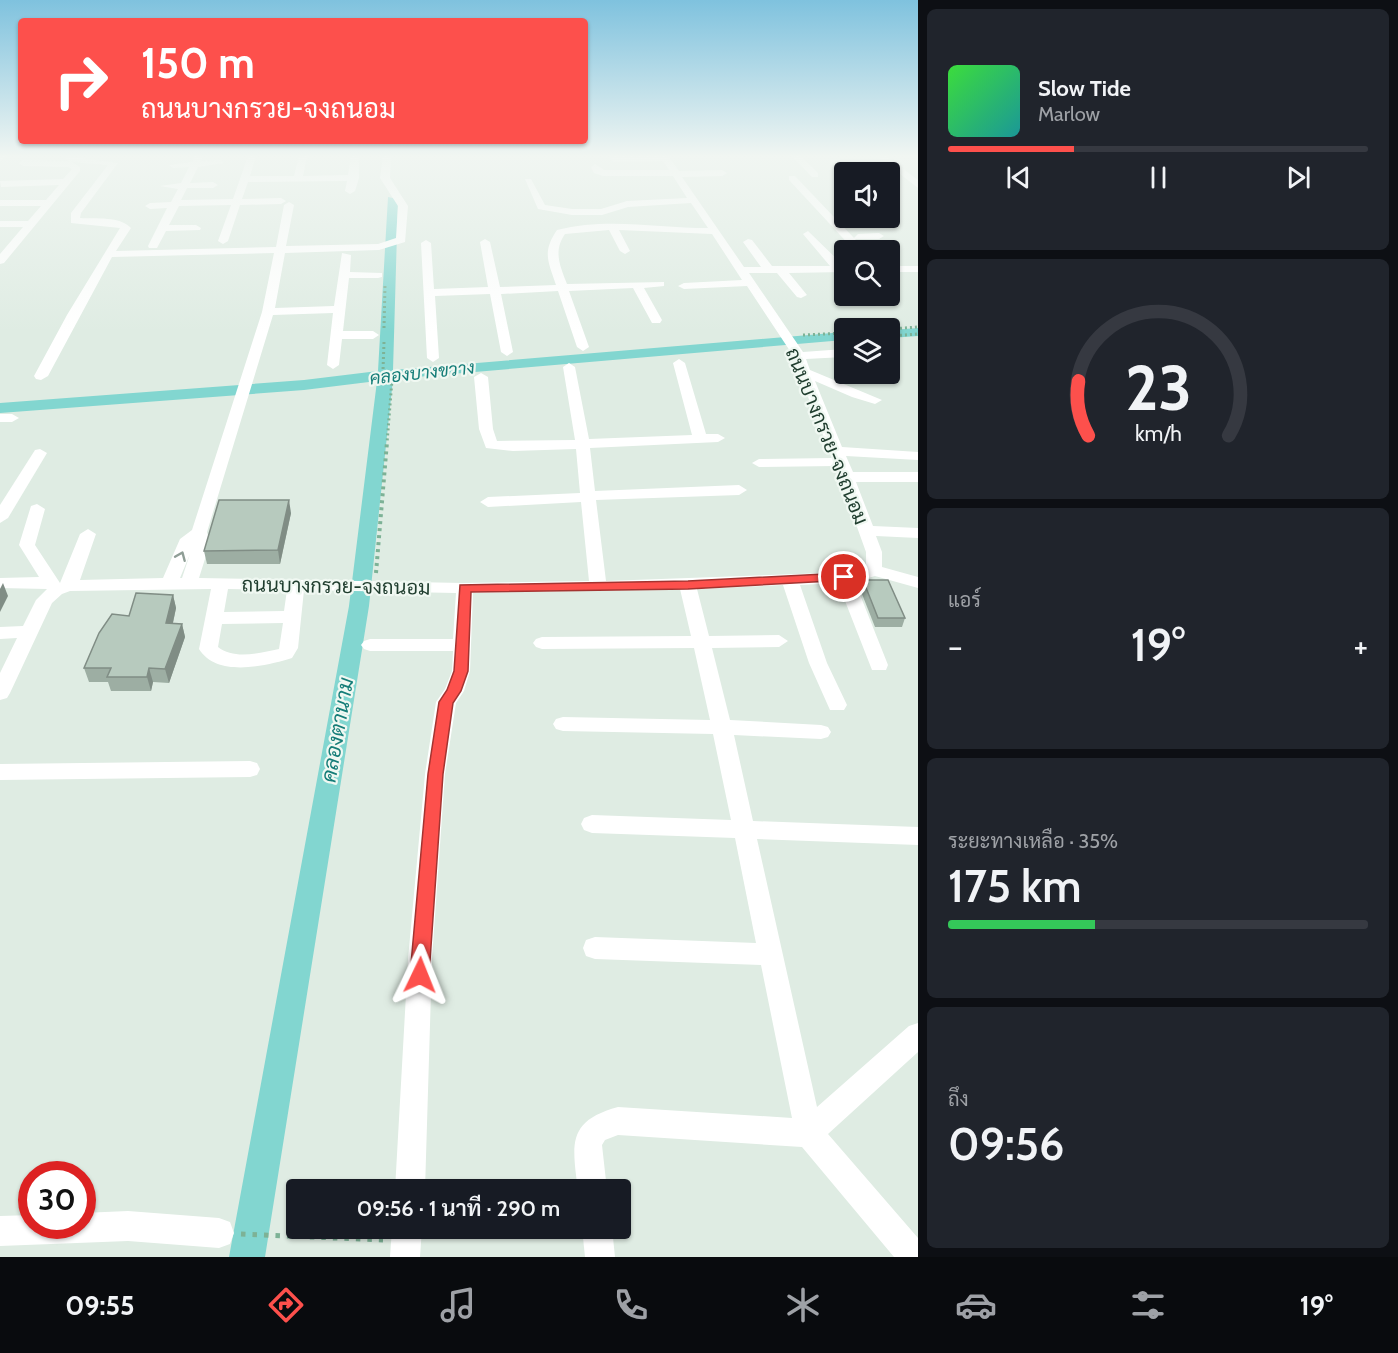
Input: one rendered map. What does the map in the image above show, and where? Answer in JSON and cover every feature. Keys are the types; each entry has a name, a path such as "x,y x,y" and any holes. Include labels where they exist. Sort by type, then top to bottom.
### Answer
{"street":[{"path":"0,261 5,248 39,215"},
{"path":"41,376 59,339 126,228 121,224 78,222 74,219 76,215"},
{"path":"153,246 170,215"},
{"path":"223,241 232,215"},
{"path":"188,585 202,543 199,532 268,312 289,215"},
{"path":"110,254 379,247 401,240 402,215"},
{"name":"ถนนบางกรวย-จงถนอม","path":"0,583 58,586 340,586 374,579 465,588 688,585 857,577 874,570 874,552 847,477 797,353 704,215"},
{"path":"826,215 841,231 850,231 854,240"},
{"path":"0,224 30,224"},
{"path":"163,228 196,228"},
{"path":"613,228 625,251"},
{"path":"583,347 552,258 558,236 568,229 670,228 678,231 713,229"},
{"path":"808,234 834,261"},
{"path":"866,240 879,236"},
{"path":"485,242 507,352"},
{"path":"748,242 801,295"},
{"path":"426,243 434,358"},
{"path":"333,365 337,309 346,255"},
{"path":"900,268 905,268 917,274"},
{"path":"740,270 834,269"},
{"path":"343,275 382,278"},
{"path":"684,286 749,283"},
{"path":"429,293 660,284"},
{"path":"637,285 656,320"},
{"path":"268,312 337,309"},
{"path":"335,335 373,334"},
{"path":"797,353 834,353"},
{"path":"680,363 700,439"},
{"path":"569,367 582,442 597,586"},
{"path":"805,373 826,379 855,395 875,400"},
{"path":"481,377 486,429 491,445 513,447 582,442 718,438"},
{"path":"0,518 40,453"},
{"path":"759,463 837,456 918,456"},
{"path":"847,477 918,477"},
{"path":"488,502 739,490"},
{"path":"37,509 27,545 58,586"},
{"path":"866,531 918,532"},
{"path":"169,585 188,539 199,532"},
{"path":"0,693 27,632 45,600 58,586 88,534"},
{"path":"874,570 918,583"},
{"path":"844,577 879,665"},
{"path":"790,580 818,663 837,705"},
{"path":"220,585 208,649 215,656 226,660 285,654 289,648 296,585"},
{"path":"688,585 722,727 809,1133 914,1257"},
{"path":"410,1179 420,959 435,774 446,702 459,681 464,645 465,588"},
{"path":"214,618 292,616"},
{"path":"0,633 27,632"},
{"path":"542,643 779,641"},
{"path":"370,645 464,645"},
{"path":"563,724 722,727 821,732"},
{"path":"0,772 250,770"},
{"path":"592,824 918,836"},
{"path":"595,948 771,954"},
{"path":"592,1179 588,1141 593,1129 601,1124 618,1121 809,1133 918,1035"},
{"path":"0,1231 128,1226 219,1233"},
{"path":"598,1239 600,1257"}],"path":[{"path":"374,579 392,390 392,380 383,370 382,278"},
{"path":"900,328 918,327"},
{"path":"783,333 794,331 803,336 834,334"},
{"path":"900,335 918,334"},
{"path":"219,1233 406,1242"}],"building":[{"path":"219,500 289,500 278,550 204,551"},
{"path":"863,580 888,580 905,618 878,618"},
{"path":"136,593 173,595 166,623 182,624 165,669 149,668 147,677 107,677 111,668 84,668 99,633 112,614 129,616"}],"waterway":[{"name":"คลองตานาม","path":"385,375 391,215"},
{"name":"คลองบางขวาง","path":"900,333 918,332"},
{"name":"คลองบางขวาง","path":"385,375 642,351 834,337"},
{"name":"คลองบางขวาง","path":"0,408 304,385 385,375"},
{"name":"คลองตานาม","path":"247,1257 359,606 384,402 385,375"}],"route":[{"path":"420,975 435,774 446,702 459,681 461,671 465,588 688,585 844,577"}]}
